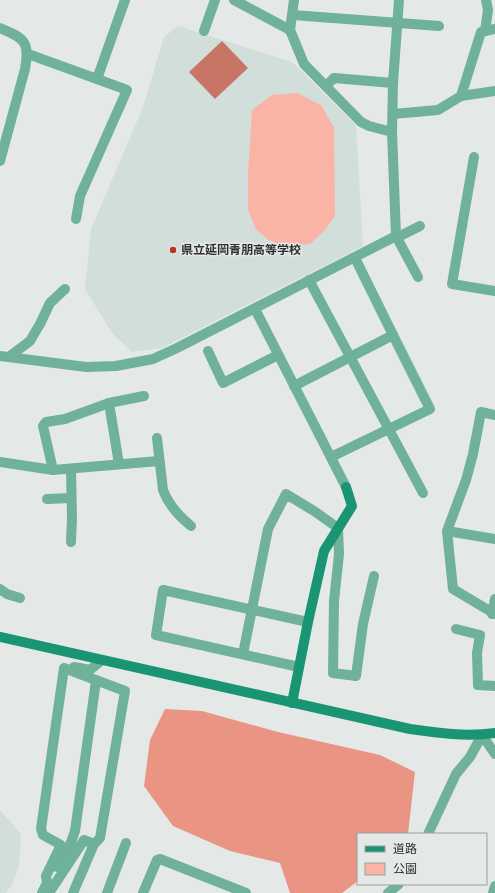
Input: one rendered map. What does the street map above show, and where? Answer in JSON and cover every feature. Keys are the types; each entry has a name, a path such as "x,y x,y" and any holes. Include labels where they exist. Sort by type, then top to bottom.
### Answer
{"street":[{"path":"97,79 125,0"},
{"path":"204,30 215,0"},
{"path":"234,0 290,30"},
{"path":"294,0 290,30 304,64 361,122 369,126 392,132"},
{"path":"399,0 393,83 392,132 396,236 418,277"},
{"path":"462,96 481,32 490,30 486,0"},
{"path":"293,15 439,26"},
{"path":"0,28 20,37 27,47 28,54 26,69 0,161"},
{"path":"28,54 127,90 80,196 76,219"},
{"path":"326,86 334,78 393,83"},
{"path":"393,114 438,110 462,96 495,91"},
{"path":"474,157 452,284 495,291"},
{"path":"5,356 86,367 132,364 152,359 255,309 396,236 402,235 420,226"},
{"path":"331,457 430,409 355,258"},
{"path":"309,280 424,493"},
{"path":"5,356 30,341 50,304 65,290"},
{"path":"255,309 346,487 352,506 324,551 292,703"},
{"path":"294,386 393,335"},
{"path":"208,351 223,383 278,355"},
{"path":"53,470 43,426 46,422 65,419 109,403 144,396"},
{"path":"109,403 119,464"},
{"path":"495,415 481,412 473,454 466,480 447,531 453,589 494,614 495,599"},
{"path":"157,438 163,490 181,518 191,526"},
{"path":"0,462 53,470 159,461"},
{"path":"71,469 71,542"},
{"path":"243,654 268,528 286,494 338,528"},
{"path":"47,499 71,498"},
{"path":"338,528 339,554 334,601 333,674 356,676 363,624 374,576"},
{"path":"447,531 495,539"},
{"path":"0,589 7,594 20,598"},
{"path":"299,667 156,634 164,590 308,622"},
{"path":"456,629 480,634 477,653 478,685 495,686"},
{"path":"0,637 292,703 432,732 482,734 495,733"},
{"path":"64,668 74,667 90,670 102,660"},
{"path":"64,668 125,691 100,838 94,844 73,893"},
{"path":"48,888 46,876 61,845 43,835 41,829 64,668"},
{"path":"48,888 70,845 75,831 96,681"},
{"path":"482,734 495,754"},
{"path":"428,833 456,774 470,756 482,734"},
{"path":"42,893 48,888 84,840 94,844"},
{"path":"107,893 126,843"},
{"path":"143,893 157,860 160,859 246,893"},
{"path":"388,893 398,885"},
{"path":"493,893 495,886"}],"shaded area":[{"path":"178,26 292,62 356,125 363,246 162,348 132,352 112,333 85,289 91,229 143,107 164,37"},
{"path":"222,41 248,68 215,99 189,72"},
{"path":"165,709 202,711 278,732 380,755 415,772 408,833 357,833 357,882 342,893 290,893 280,863 230,851 173,826 144,786 150,740"},
{"path":"0,810 21,834 19,867 12,884 6,893 0,893"}],"green space":[{"path":"298,93 322,106 334,128 335,216 325,230 310,244 282,246 267,239 256,229 248,210 248,174 252,110 272,95"}],"place":[{"name":"県立延岡青朋高等学校","path":"173,250"}]}
